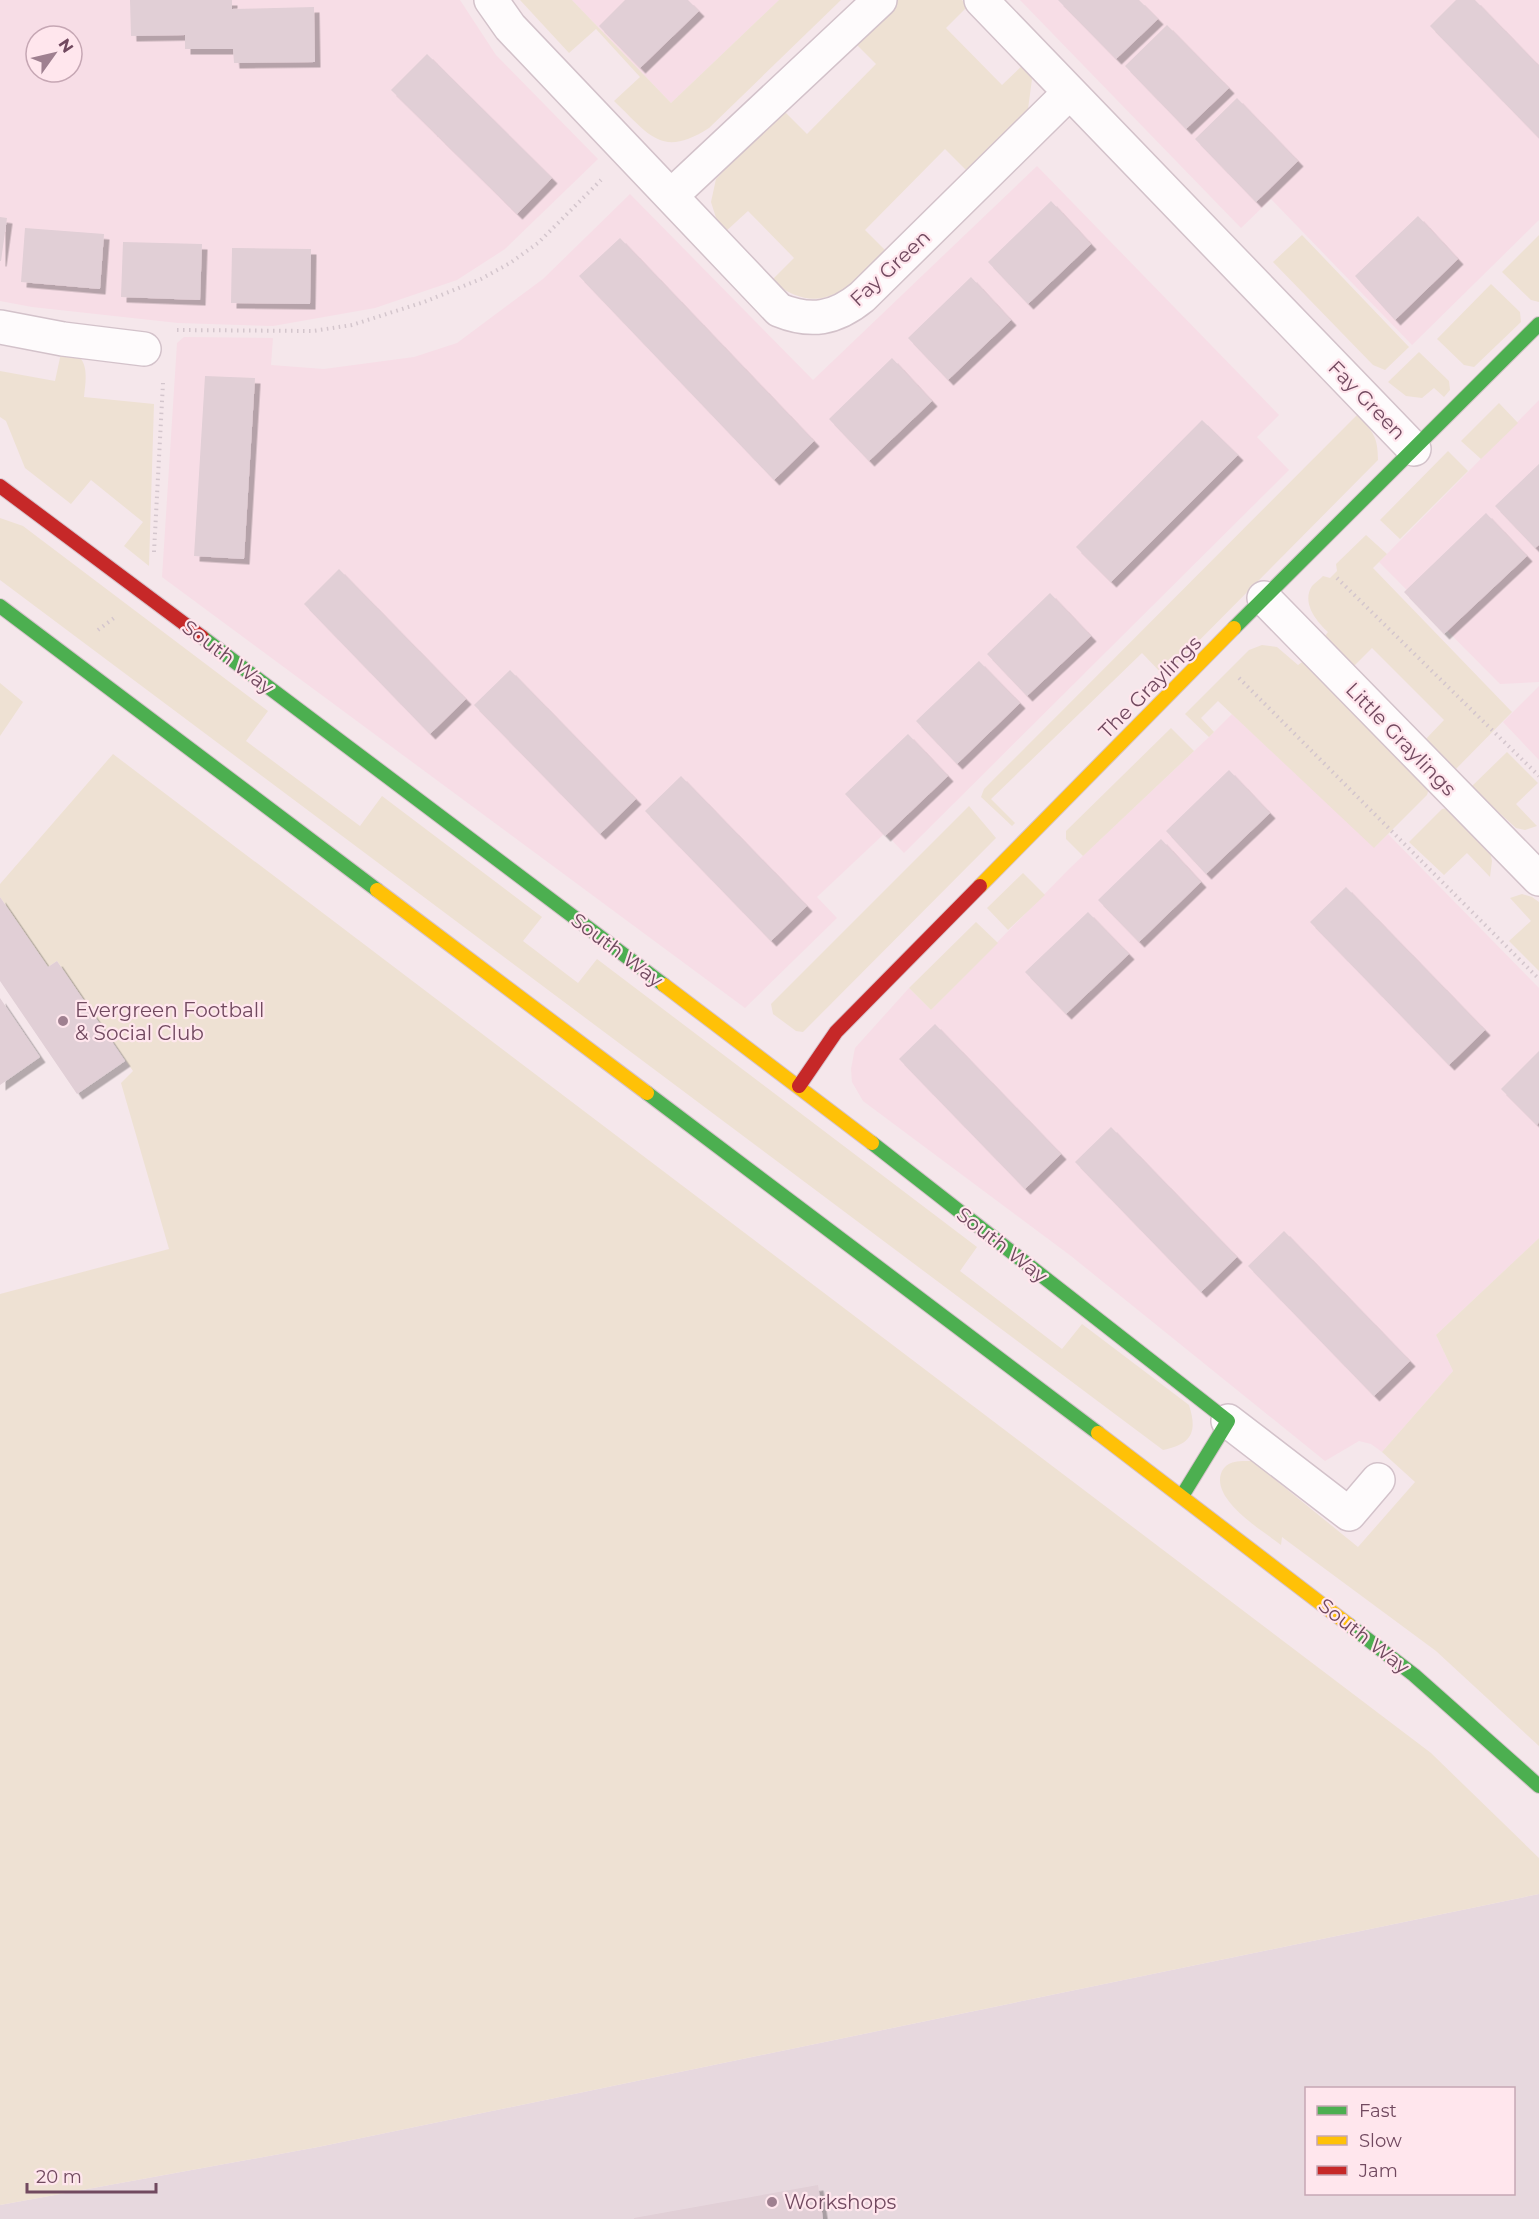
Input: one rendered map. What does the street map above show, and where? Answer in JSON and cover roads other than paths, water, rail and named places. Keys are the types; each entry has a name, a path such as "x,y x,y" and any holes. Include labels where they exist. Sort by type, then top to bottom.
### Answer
{"street":[{"name":"Fay Green","path":"490,0 510,27 672,195 778,310 793,316 809,318 828,316 846,309 862,297 1069,93"},
{"path":"672,195 880,0"},
{"name":"Fay Green","path":"981,0 1413,449"},
{"name":"The Graylings","path":"799,1086 836,1032 1264,598 1539,324"},
{"path":"0,327 63,339 158,351"},
{"name":"South Way","path":"0,486 799,1086 1349,1514 1378,1480"},
{"name":"Little Graylings","path":"1264,598 1539,879"},
{"name":"South Way","path":"0,606 1182,1496 1414,1675 1539,1786"},
{"path":"1182,1496 1228,1420"}],"place":[{"name":"Evergreen Football & Social Club","path":"63,1021"},
{"name":"Workshops","path":"772,2202"}]}
